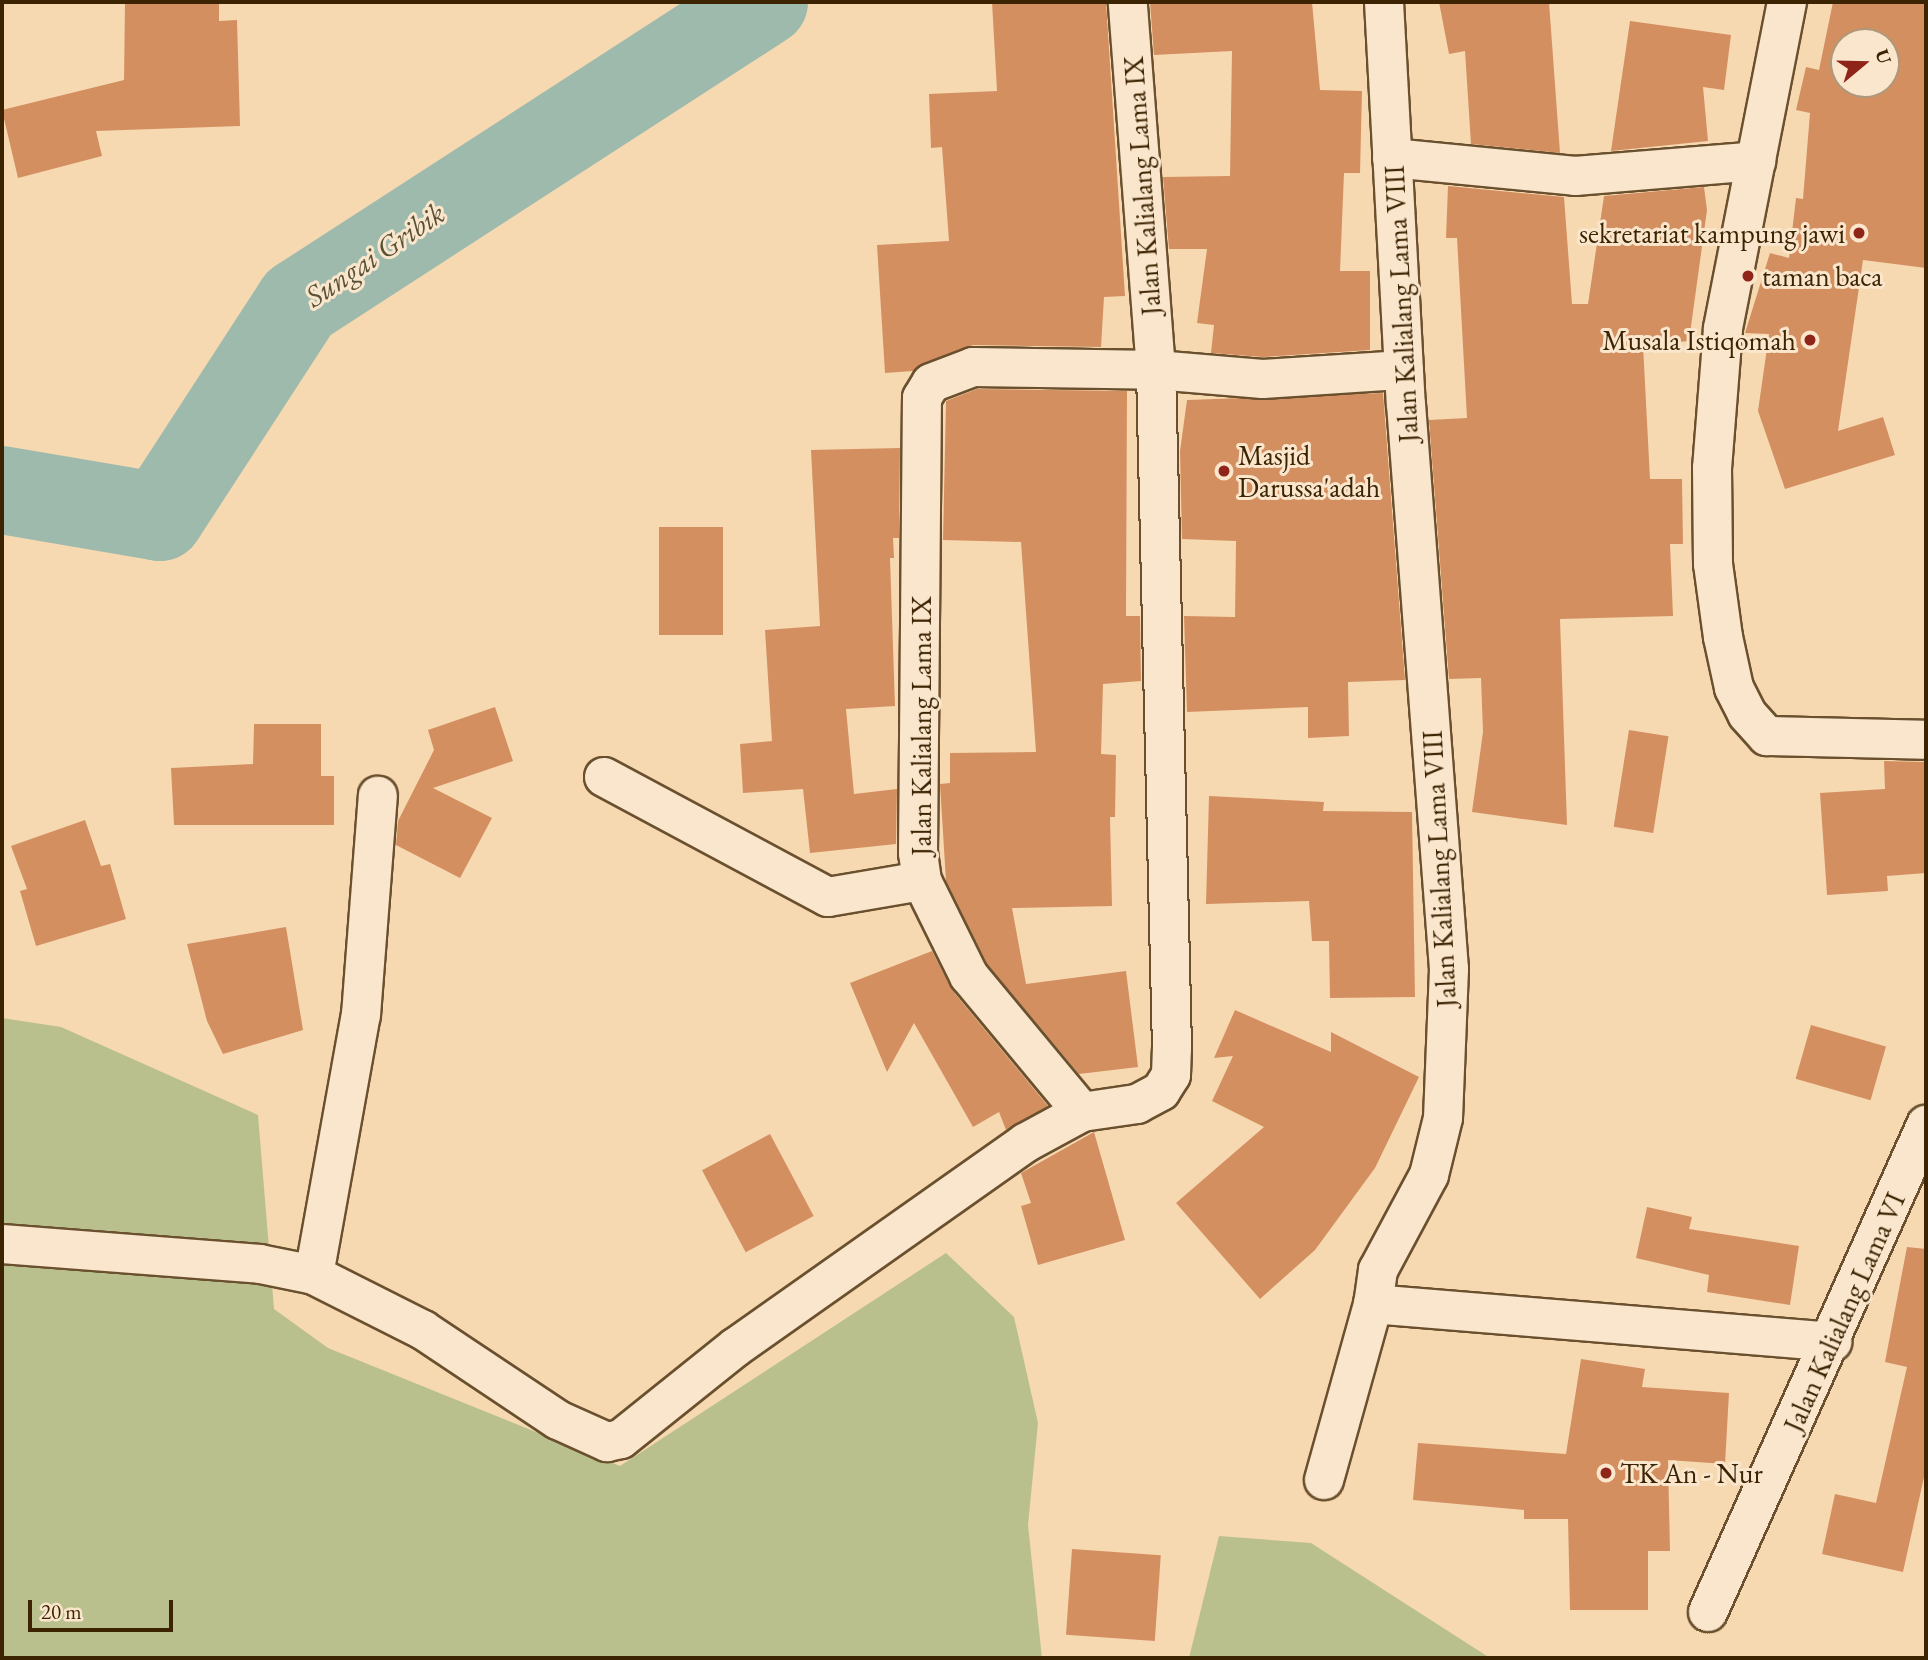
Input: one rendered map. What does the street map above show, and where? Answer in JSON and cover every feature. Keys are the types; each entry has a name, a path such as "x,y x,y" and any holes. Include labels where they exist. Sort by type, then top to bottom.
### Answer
{"street":[{"name":"Jalan Kalialang Lama IX","path":"1128,2 1156,370 1171,1075 1161,1091 1138,1104 1082,1112 969,976 922,881 918,853 922,398 931,383 973,367 1156,370"},
{"name":"Jalan Kalialang Lama VIII","path":"1324,1480 1373,1304 1378,1270 1429,1175 1443,1118 1449,969 1404,370 1384,2"},
{"path":"1787,2 1723,329 1712,468 1713,564 1734,688 1747,715 1767,736 1926,740"},
{"path":"1392,158 1575,176 1756,161"},
{"path":"1156,370 1309,380 1404,370"},
{"path":"604,777 756,853 828,897 922,881"},
{"path":"314,1275 361,1015 378,796"},
{"path":"2,1244 260,1264 314,1275 423,1330 558,1420 607,1442 621,1439 736,1347 1025,1143 1082,1112"},
{"name":"Jalan Kalialang Lama VI","path":"1708,1612 1832,1342 1926,1125"},
{"path":"1373,1304 1832,1342"}],"green space":[{"path":"2,1018 61,1027 258,1115 274,1309 328,1348 620,1466 946,1253 1014,1317 1038,1423 1028,1525 1042,1658 2,1658"},
{"path":"1219,1536 1311,1543 1490,1658 1189,1658"}],"building":[{"path":"125,2 219,2 219,21 237,20 240,126 96,131 102,156 18,178 2,110 124,80"},
{"path":"992,2 1106,2 1125,296 1104,297 1101,347 973,345 913,371 885,373 877,245 949,241 942,147 931,148 929,94 997,91"},
{"path":"1150,2 1312,2 1320,90 1362,91 1360,173 1344,173 1340,271 1370,271 1370,350 1263,357 1211,353 1214,325 1197,323 1207,249 1169,249 1163,177 1230,176 1232,51 1154,55"},
{"path":"1439,2 1549,2 1560,153 1471,144 1465,51 1449,54"},
{"path":"1833,2 1926,2 1926,268 1863,260 1838,431 1883,417 1895,455 1785,489 1758,411 1769,334 1745,333 1770,253 1789,258 1796,198 1803,199 1810,113 1796,110 1806,67 1819,70"},
{"path":"1630,21 1731,35 1724,90 1703,87 1708,141 1611,151"},
{"path":"1448,186 1564,197 1572,304 1588,304 1604,196 1704,187 1707,210 1689,341 1643,345 1650,479 1682,479 1683,544 1670,544 1673,616 1560,619 1567,825 1472,812 1483,732 1481,678 1449,679 1429,420 1467,418 1457,238 1446,238"},
{"path":"977,389 1127,391 1126,616 1140,616 1141,681 1103,684 1101,754 1116,755 1115,817 1110,817 1112,906 1012,908 1026,984 1126,971 1138,1067 1079,1074 987,964 946,881 940,784 950,783 950,753 1036,752 1021,542 943,540 946,401"},
{"path":"1383,393 1405,680 1348,682 1349,736 1308,738 1308,707 1187,712 1184,616 1235,617 1236,541 1182,539 1180,451 1187,400"},
{"path":"900,448 899,538 893,538 894,558 890,558 895,706 846,709 854,794 897,789 896,844 810,853 803,789 743,793 740,744 772,741 765,630 820,626 811,450"},
{"path":"659,527 723,527 723,635 659,635"},
{"path":"495,707 513,761 433,788 492,818 460,878 396,845 398,821 434,750 428,730"},
{"path":"254,724 321,724 321,776 334,776 334,825 174,825 171,768 253,764"},
{"path":"1629,730 1669,736 1653,833 1614,827"},
{"path":"1884,761 1926,762 1926,873 1887,876 1888,891 1827,895 1820,793 1885,789"},
{"path":"1209,796 1324,802 1323,811 1412,812 1415,997 1330,998 1329,941 1312,941 1309,901 1206,904"},
{"path":"85,820 101,866 110,864 126,919 36,946 20,891 27,889 11,846"},
{"path":"286,927 303,1030 223,1054 207,1021 187,944"},
{"path":"932,951 952,990 1048,1106 1006,1130 999,1112 973,1127 914,1023 887,1072 850,983"},
{"path":"1235,1010 1331,1052 1331,1032 1419,1077 1375,1168 1315,1250 1260,1299 1176,1203 1264,1127 1212,1101 1233,1056 1214,1058"},
{"path":"1811,1025 1886,1046 1871,1100 1796,1079"},
{"path":"1094,1132 1125,1240 1038,1265 1021,1206 1031,1203 1021,1173"},
{"path":"770,1134 814,1216 746,1252 702,1170"},
{"path":"1647,1207 1692,1217 1689,1229 1799,1246 1790,1305 1707,1292 1709,1275 1636,1258"},
{"path":"1907,1247 1926,1249 1926,1468 1903,1572 1822,1554 1835,1494 1876,1503 1907,1367 1885,1362"},
{"path":"1581,1359 1645,1369 1642,1387 1729,1393 1725,1464 1668,1460 1670,1551 1648,1551 1648,1610 1570,1610 1568,1519 1524,1519 1524,1510 1413,1500 1418,1443 1566,1454"},
{"path":"1072,1549 1161,1555 1155,1641 1066,1635"}],"waterway":[{"name":"Sungai Gribik","path":"2,490 160,517 299,303 764,2"}],"place":[{"name":"sekretariat kampung jawi","path":"1859,233"},
{"name":"taman baca","path":"1748,276"},
{"name":"Musala Istiqomah","path":"1810,340"},
{"name":"Masjid Darussa'adah","path":"1224,471"},
{"name":"TK An - Nur","path":"1606,1473"}]}
